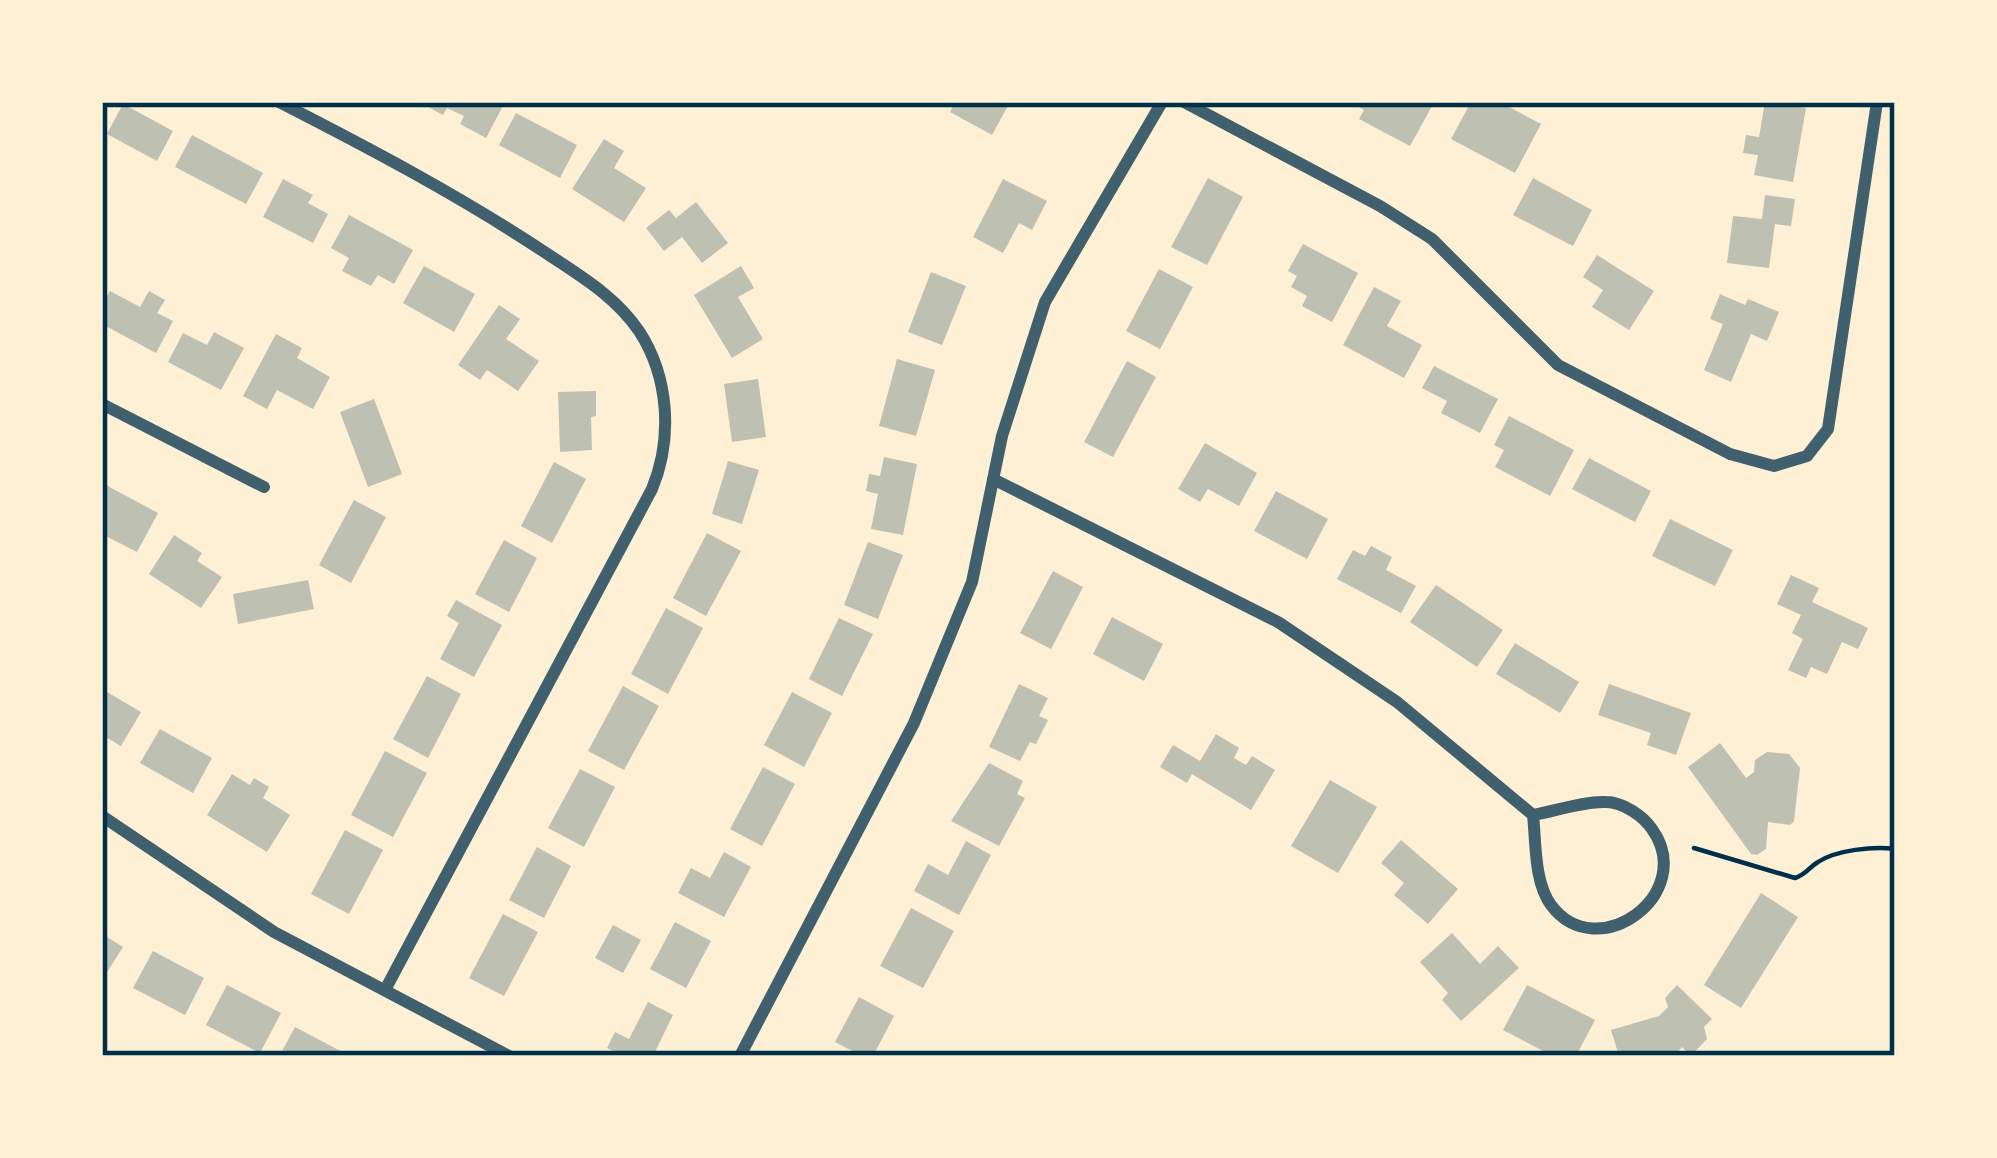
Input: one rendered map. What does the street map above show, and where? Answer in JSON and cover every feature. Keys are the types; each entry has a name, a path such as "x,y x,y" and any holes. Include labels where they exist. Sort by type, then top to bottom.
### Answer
{"street":[{"path":"278,102 463,200 605,294 630,319 648,348 663,396 663,454 652,488 385,990"},
{"path":"740,1056 914,723 972,581 1002,436 1045,302 1162,102"},
{"path":"1184,102 1380,206 1432,239 1558,365 1730,454 1774,466 1807,455 1828,429 1877,102"},
{"path":"102,404 264,487"},
{"path":"993,479 1278,622 1396,702 1533,815 1540,875 1551,905 1578,926 1616,928 1644,911 1664,877 1662,844 1643,816 1609,801 1533,815"},
{"path":"102,816 241,912 509,1056"}],"path":[{"path":"1694,848 1795,878 1818,862 1838,856 1880,847 1895,849"}],"building":[{"path":"419,102 505,102 486,138 460,124 464,116 447,108 443,115"},
{"path":"955,102 1010,102 992,135 950,112"},
{"path":"1350,102 1425,102 1432,106 1410,146 1359,119 1364,110"},
{"path":"1471,102 1500,102 1541,124 1515,173 1451,139"},
{"path":"1765,102 1806,108 1793,182 1754,175 1758,155 1743,153 1746,135 1759,137"},
{"path":"123,104 173,131 157,161 107,134"},
{"path":"516,113 577,145 560,178 499,145"},
{"path":"192,135 263,173 246,204 175,167"},
{"path":"604,139 624,151 614,168 646,188 624,222 572,189"},
{"path":"1208,178 1243,197 1207,265 1171,247"},
{"path":"1533,178 1592,210 1573,246 1513,215"},
{"path":"283,179 313,195 308,203 328,214 313,243 263,217"},
{"path":"1003,179 1047,201 1032,230 1019,223 1003,253 973,237"},
{"path":"1765,195 1795,199 1791,226 1775,224 1769,268 1727,263 1733,216 1762,219"},
{"path":"696,202 728,243 702,263 682,237 664,251 646,228 669,210 676,218"},
{"path":"349,215 413,250 394,284 378,275 371,286 342,271 349,258 331,248"},
{"path":"1303,244 1358,273 1332,322 1302,306 1307,296 1291,287 1297,276 1288,271"},
{"path":"1597,255 1654,291 1629,330 1592,307 1603,290 1583,277"},
{"path":"424,266 475,294 454,332 403,303"},
{"path":"741,266 754,288 738,297 763,339 732,358 694,295"},
{"path":"1159,269 1193,287 1160,349 1126,331"},
{"path":"931,272 966,286 942,345 908,332"},
{"path":"1374,287 1401,301 1387,326 1422,345 1404,378 1343,345"},
{"path":"110,291 140,307 149,291 165,300 157,313 173,321 156,353 102,324 102,306"},
{"path":"1720,294 1779,312 1767,341 1751,334 1731,382 1704,370 1723,324 1710,319"},
{"path":"499,305 520,319 506,339 539,361 518,391 487,370 480,380 458,365"},
{"path":"214,332 244,348 221,390 168,362 183,333 207,345"},
{"path":"276,334 302,348 297,358 330,377 313,409 277,390 267,409 243,396"},
{"path":"897,359 935,370 916,436 879,426"},
{"path":"1127,361 1156,377 1113,457 1084,442"},
{"path":"1434,366 1498,399 1480,433 1441,413 1447,401 1422,388"},
{"path":"758,379 766,437 732,442 724,384"},
{"path":"596,391 592,450 560,452 558,392"},
{"path":"374,399 402,474 368,487 340,412"},
{"path":"1509,416 1574,450 1550,496 1495,467 1504,450 1494,445"},
{"path":"1205,443 1257,473 1239,506 1208,489 1200,502 1178,489"},
{"path":"884,457 917,464 903,535 871,529 878,494 866,491 869,474 880,476"},
{"path":"1589,458 1651,491 1635,522 1572,489"},
{"path":"728,461 759,470 742,524 712,514"},
{"path":"554,462 586,479 552,543 521,526"},
{"path":"102,483 158,513 137,552 102,534"},
{"path":"1276,491 1328,519 1307,559 1254,531"},
{"path":"354,500 386,517 351,583 319,565"},
{"path":"1670,519 1733,550 1715,586 1652,556"},
{"path":"707,533 741,551 706,616 673,598"},
{"path":"174,535 202,553 197,561 222,577 201,608 149,574"},
{"path":"504,540 537,558 509,612 475,594"},
{"path":"868,542 903,555 878,619 844,605"},
{"path":"1371,546 1392,557 1386,570 1416,586 1401,613 1337,579 1353,550 1365,556"},
{"path":"1053,571 1083,587 1051,649 1020,633"},
{"path":"1791,575 1819,588 1812,602 1868,628 1858,649 1842,642 1827,674 1811,667 1806,678 1788,670 1803,639 1792,633 1801,615 1777,604"},
{"path":"308,580 314,609 238,624 233,594"},
{"path":"1436,585 1503,630 1477,667 1410,622"},
{"path":"456,600 502,625 474,677 440,659 459,623 447,616"},
{"path":"666,608 703,628 668,694 631,674"},
{"path":"1112,617 1163,644 1144,681 1093,654"},
{"path":"839,618 873,634 842,696 809,679"},
{"path":"1515,643 1579,682 1560,713 1496,674"},
{"path":"427,676 461,694 428,758 393,739"},
{"path":"1019,684 1048,698 1039,716 1048,720 1036,744 1030,742 1020,761 989,747"},
{"path":"1609,684 1691,713 1676,755 1647,745 1651,733 1598,715"},
{"path":"623,686 659,706 624,770 588,751"},
{"path":"102,689 141,712 121,746 102,735"},
{"path":"792,692 832,713 804,767 764,745"},
{"path":"160,729 212,758 193,793 140,763"},
{"path":"1216,734 1239,748 1234,758 1246,765 1252,756 1275,770 1251,810 1192,774 1187,783 1160,767 1173,745 1200,761"},
{"path":"1720,743 1746,778 1754,772 1755,760 1767,752 1789,754 1800,768 1794,821 1790,825 1768,822 1766,849 1757,855 1751,854 1688,767"},
{"path":"385,751 427,773 393,837 351,815"},
{"path":"989,763 1023,781 1017,794 1025,798 999,846 951,821"},
{"path":"763,767 795,784 762,846 730,829"},
{"path":"580,769 615,787 584,847 548,828"},
{"path":"232,774 250,785 254,778 269,787 263,798 290,815 267,852 207,815"},
{"path":"1330,780 1377,807 1338,873 1291,846"},
{"path":"345,830 383,850 349,914 311,894"},
{"path":"1401,840 1458,889 1428,924 1394,895 1404,883 1381,863"},
{"path":"966,841 991,855 959,915 914,891 928,864 948,875"},
{"path":"537,847 571,866 544,918 509,900"},
{"path":"724,852 751,867 724,917 678,893 691,868 710,878"},
{"path":"1761,893 1798,917 1741,1008 1704,985"},
{"path":"911,908 954,931 923,988 880,966"},
{"path":"503,914 538,932 504,996 469,978"},
{"path":"675,922 711,941 686,988 650,969"},
{"path":"613,925 641,940 623,973 595,958"},
{"path":"1452,933 1480,964 1498,946 1519,968 1461,1021 1442,1000 1448,993 1420,962"},
{"path":"102,934 123,947 102,980"},
{"path":"153,951 204,978 185,1015 133,988"},
{"path":"227,985 281,1013 260,1053 206,1025"},
{"path":"1527,985 1595,1020 1576,1056 1559,1051 1553,1056 1503,1030"},
{"path":"1677,985 1712,1019 1704,1027 1707,1039 1691,1056 1682,1047 1674,1056 1619,1056 1611,1030 1659,1016 1668,1007 1665,998"},
{"path":"859,997 894,1016 873,1056 862,1056 835,1042"},
{"path":"648,1002 673,1015 653,1056 623,1056 607,1048 615,1032 629,1039"},
{"path":"295,1027 350,1056 291,1056 282,1051"}]}
